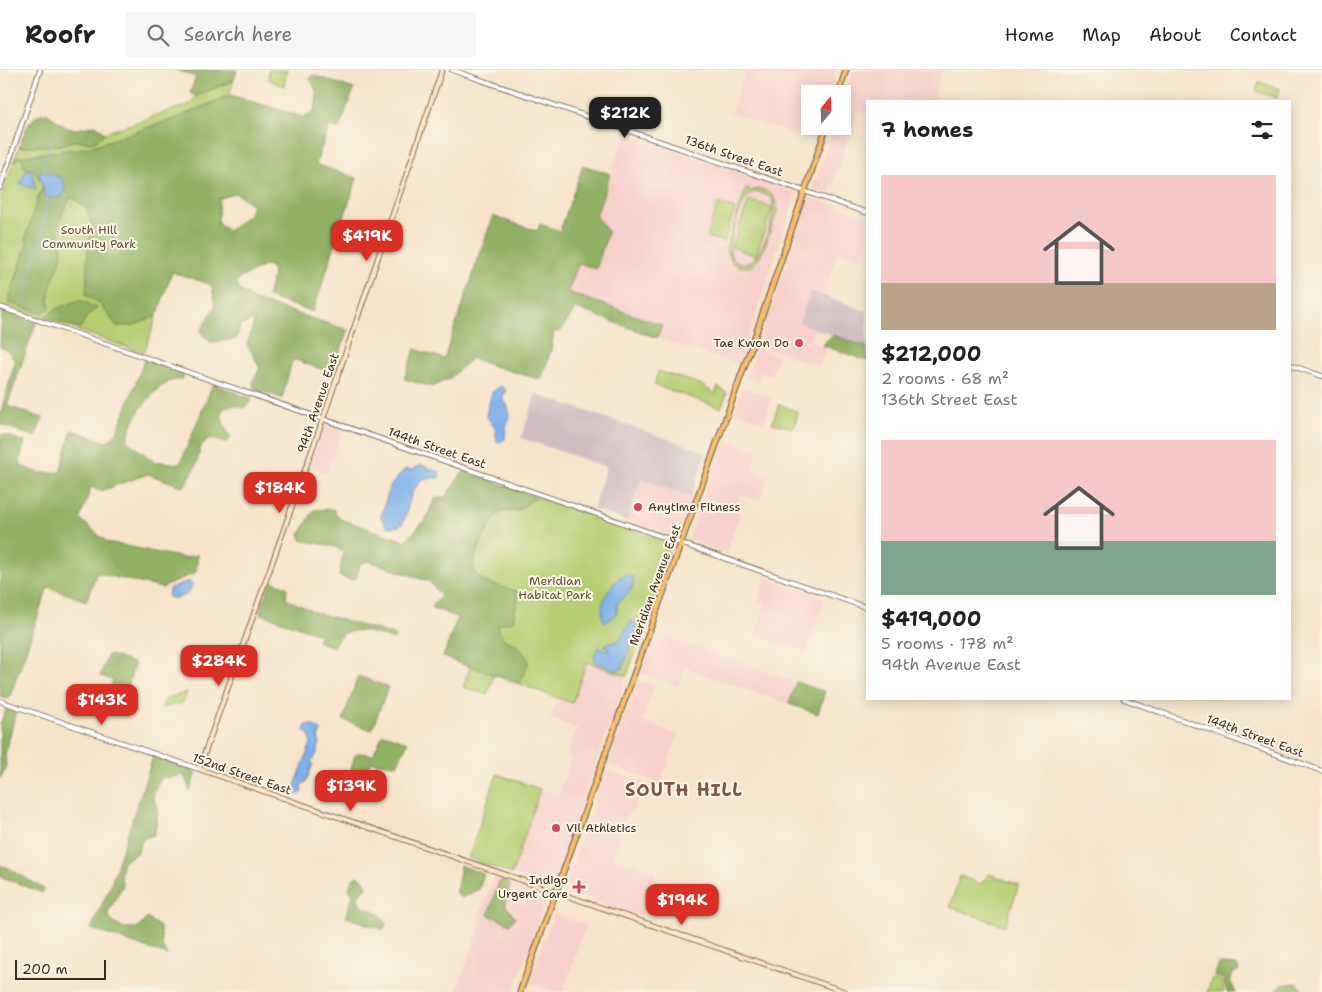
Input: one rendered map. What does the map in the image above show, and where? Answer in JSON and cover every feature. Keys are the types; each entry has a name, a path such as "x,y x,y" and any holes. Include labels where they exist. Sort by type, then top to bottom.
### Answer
{"main road":[{"name":"94th Avenue East","path":"199,769 323,419 442,70"},
{"path":"841,85 846,70"},
{"name":"Meridian Avenue East","path":"520,992 681,543 824,135"},
{"name":"152nd Street East","path":"199,769 846,992"}],"street":[{"path":"0,188 40,70"},
{"name":"136th Street East","path":"452,70 866,212"},
{"name":"144th Street East","path":"0,307 866,607"},
{"path":"1291,365 1322,376"},
{"name":"144th Street East","path":"1127,700 1322,771"},
{"name":"152nd Street East","path":"0,701 199,769"}],"shaded area":[{"path":"746,70 838,70 833,85 801,85 801,135 816,135 814,141 731,113"},
{"path":"853,70 943,70 932,100 866,100 866,114 858,111 851,131 851,85 848,85"},
{"path":"625,133 796,193 739,365 657,338 661,325 568,292 579,263 596,269 608,232 596,216"},
{"path":"831,135 850,135 829,195 813,189"},
{"path":"811,198 866,216 866,245 861,260 838,252 823,296 810,291 799,323 815,329 811,341 826,347 819,366 758,345 808,201"},
{"path":"810,291 866,311 866,347 799,323"},
{"path":"756,348 778,356 771,376 761,373 758,382 746,378"},
{"path":"743,387 772,398 764,422 734,412"},
{"path":"536,394 706,452 691,497 641,479 627,521 593,509 606,467 521,438"},
{"path":"328,422 343,428 327,473 309,466 324,423"},
{"path":"725,439 758,450 752,469 769,475 760,501 740,494 735,508 703,497 722,440"},
{"path":"641,479 691,497 679,534 673,536 627,521"},
{"path":"702,500 740,513 726,554 688,539"},
{"path":"766,578 825,598 806,652 755,635 766,603 759,600"},
{"path":"654,633 796,682 789,704 685,668 678,686 641,673"},
{"path":"587,662 627,676 553,883 548,886 512,874 540,789 558,795 571,758 567,756 577,728 550,718 557,697 572,703"},
{"path":"640,681 655,685 642,722 678,734 661,783 608,765 622,722 637,683"},
{"path":"610,771 643,782 632,814 628,813 613,857 656,872 641,917 567,891 564,888 605,772"},
{"path":"495,874 542,892 547,898 513,992 456,992 481,923 479,916"},
{"path":"554,914 586,925 563,992 556,992 529,982"}],"green space":[{"path":"177,70 237,70 234,80 196,96 190,93 196,77"},
{"path":"270,70 287,70 284,86 269,80 268,72"},
{"path":"313,75 354,89 339,129 329,126 316,164 357,178 313,312 267,297 273,274 271,267 266,265 240,278 236,283 239,290 255,300 348,330 333,373 295,360 292,361 282,398 254,389 253,381 260,368 247,344 255,319 240,326 237,338 234,340 210,342 200,332 215,307 212,285 172,272 157,316 132,326 117,326 98,302 86,295 88,243 94,230 86,208 71,197 62,216 58,231 62,248 50,291 50,308 41,313 8,303 27,243 25,239 39,194 42,188 45,196 52,176 47,173 39,173 40,180 34,171 23,166 23,159 19,158 16,162 15,157 90,147 179,117 231,95 303,117 313,112 317,100 315,87 310,79","holes":["236,193 253,205 249,214 228,231 218,223 219,199"]},
{"name":"South Hill Community Park","path":"234,80 229,95 179,117 219,132 144,353 0,304 0,199 19,147 60,145 73,141 94,142 105,133 190,104 196,96"},
{"path":"1259,82 1280,89 1277,98 1256,91"},
{"path":"46,113 67,128 78,129 96,125 105,133 94,142 73,141 60,145 19,147 28,125 35,117"},
{"path":"583,165 610,174 596,216 608,232 596,269 579,263 568,292 662,325 657,338 576,308 560,332 554,331 551,350 541,380 472,358 450,378 432,387 404,379 415,349 444,359 493,216 537,231 540,224 560,231"},
{"path":"746,188 749,188 748,192 758,189 771,194 777,208 764,248 757,260 747,267 741,266 733,263 726,249","holes":["759,192 772,198 772,217 764,244 757,255 749,262 740,263 731,256 730,251 741,207 748,196 753,193"]},
{"path":"749,200 772,208 756,256 732,247"},
{"path":"718,203 735,209 724,242 707,237"},
{"path":"79,300 97,308 87,316 80,328 45,317 56,309"},
{"path":"2,311 36,323 7,406 43,418 35,437 0,424 0,415 15,362 9,352 0,347"},
{"path":"833,335 866,347 866,361 822,345"},
{"path":"145,359 185,374 182,379 169,382 153,394 136,416 129,433 127,441 154,461 180,464 213,384 252,399 245,408 228,406 223,410 221,413 224,425 231,438 226,443 209,438 201,446 196,466 184,487 148,474 101,491 91,487 80,519 107,542 184,558 198,555 196,572 162,588 97,573 86,601 48,587 9,699 0,696 0,441 2,434 25,442 20,459 21,466 40,473 60,472 72,430 107,442 117,432"},
{"path":"658,371 700,384 715,394 718,387 727,393 721,408 654,385"},
{"path":"779,404 798,412 795,426 793,425 792,428 772,423"},
{"path":"464,471 537,497 516,511 500,512 480,544 474,563 474,571 482,580 519,592 513,621 499,624 498,631 505,640 518,645 529,661 520,684 443,657 458,618 433,608 433,604 441,596 430,582 369,561 360,564 356,578 351,580 339,576 343,553 336,547 301,540 300,534 314,510 333,509 340,519 405,541 426,519 435,498 445,497"},
{"name":"Meridian Habitat Park","path":"537,497 668,543 671,546 627,676 587,662 572,703 494,675 487,695 463,687 470,667 443,657 474,573 473,560 490,524 500,512 516,511"},
{"path":"271,581 287,587 286,599 317,613 395,635 394,640 368,632 352,631 338,639 333,647 317,641 319,634 259,613"},
{"path":"108,654 135,664 123,700 108,694 113,680 100,676"},
{"path":"358,676 388,687 372,730 343,720"},
{"path":"796,682 825,692 818,714 789,704"},
{"path":"187,692 183,703 162,708 165,699"},
{"path":"7,708 16,712 5,755 6,766 0,779 0,724"},
{"path":"383,734 408,742 397,765 371,762 357,784 350,773 355,755 359,753 373,755"},
{"path":"153,757 196,772 190,791 185,777 181,775 171,778 163,777 157,784 153,797 157,806 158,816 154,835 143,838 138,852 123,862 120,875 123,885 108,913 113,922 119,926 138,928 147,918 160,927 162,945 167,955 91,929 111,884"},
{"path":"497,774 540,789 512,874 468,858"},
{"path":"0,865 9,868 44,889 42,893 0,876"},
{"path":"460,865 484,874 479,889 461,898 457,894"},
{"path":"989,874 1019,885 1005,926 950,907 960,876 981,884"},
{"path":"357,876 363,879 367,887 358,896 360,903 379,915 386,923 384,930 346,917 353,895 349,889 352,880"},
{"path":"504,880 510,885 505,904 515,918 510,924 488,915 499,882"},
{"path":"1219,964 1237,965 1239,971 1233,973 1230,981 1236,992 1227,992 1223,979 1214,976"},
{"path":"1212,978 1222,981 1224,992 1207,992"},
{"path":"1296,983 1306,992 1274,992 1280,985"}],"water":[{"path":"26,169 32,172 36,189 20,184"},
{"path":"42,171 62,178 65,188 61,198 45,196 39,173"},
{"path":"501,386 506,390 502,399 508,406 510,416 507,420 505,439 497,442 495,428 486,415 492,392"},
{"path":"421,465 440,472 439,478 430,478 421,482 410,498 402,524 397,527 387,527 381,517 390,486 405,469 412,470"},
{"path":"626,574 633,577 632,589 617,603 617,613 605,623 602,609 606,595 615,582"},
{"path":"189,581 193,584 186,594 180,598 168,597 169,589"},
{"path":"631,621 637,623 638,628 622,669 616,670 595,662 594,656 599,647 607,651 609,649 604,645 618,641"},
{"path":"310,724 321,730 318,738 320,743 316,756 311,761 313,764 306,782 301,785 302,793 298,795 293,791 311,743 310,736 304,731 306,725"}],"waterway":[{"path":"44,173 43,163 53,136"},
{"path":"24,303 44,224 48,197"}],"place":[{"name":"Tae Kwon Do","path":"799,343"},
{"name":"Anytime Fitness","path":"638,507"},
{"name":"Vil Athletics","path":"556,828"},
{"name":"Indigo Urgent Care","path":"579,887"}],"district":[{"name":"SOUTH HILL","path":"684,790"}]}
